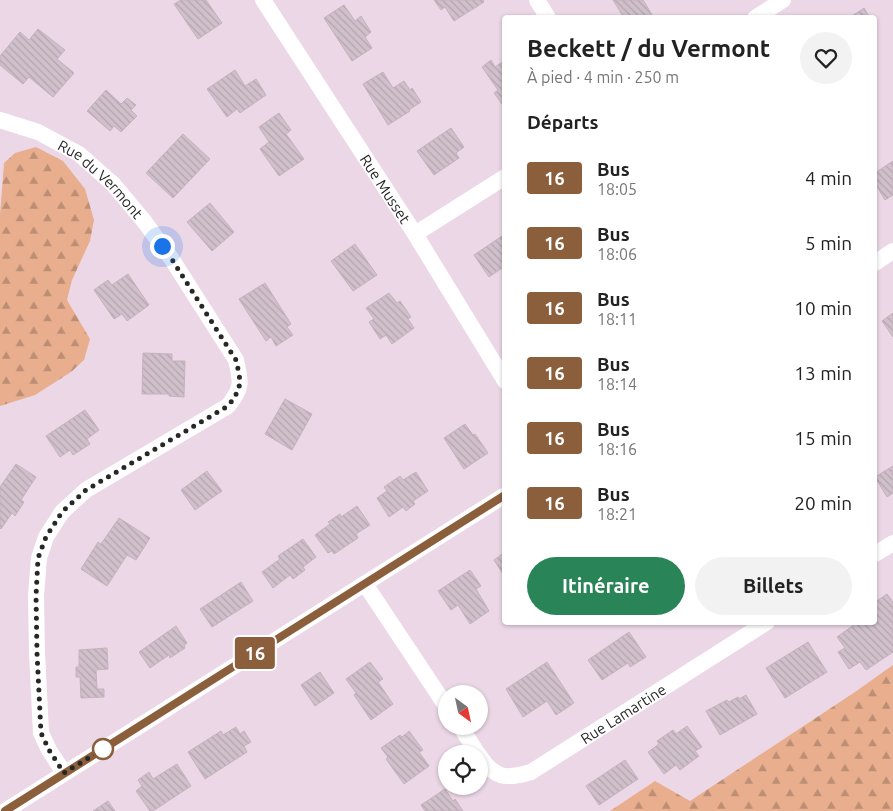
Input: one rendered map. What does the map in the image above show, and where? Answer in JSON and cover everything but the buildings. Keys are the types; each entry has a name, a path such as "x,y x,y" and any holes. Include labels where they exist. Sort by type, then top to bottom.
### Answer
{"street":[{"name":"Rue Musset","path":"262,0 415,234 502,376"},
{"path":"537,0 546,15"},
{"path":"760,15 782,0"},
{"name":"Rue du Vermont","path":"0,120 38,132 79,154 113,184 144,221 171,258 236,360 240,379 237,394 228,406 86,490 62,512 46,537 38,558 36,596 41,733 49,750 64,773"},
{"path":"415,234 502,179"},
{"path":"877,262 893,251"},
{"path":"5,811 502,497"},
{"path":"877,553 893,543"},
{"path":"365,584 438,694"},
{"name":"Rue Lamartine","path":"488,767 494,773 506,776 518,776 531,772 763,625"}],"green space":[{"path":"36,147 63,161 85,189 94,220 90,241 72,280 67,300 90,339 84,360 71,372 35,395 0,406 0,215 4,163 15,153"},
{"path":"893,665 893,811 610,811 655,781 690,801"}],"bus line":[{"name":"16","path":"5,811 502,497"}],"route":[{"path":"103,749 64,773 49,750 41,733 36,596 38,558 46,537 62,512 86,490 228,406 237,394 240,379 236,360 162,246"}]}
